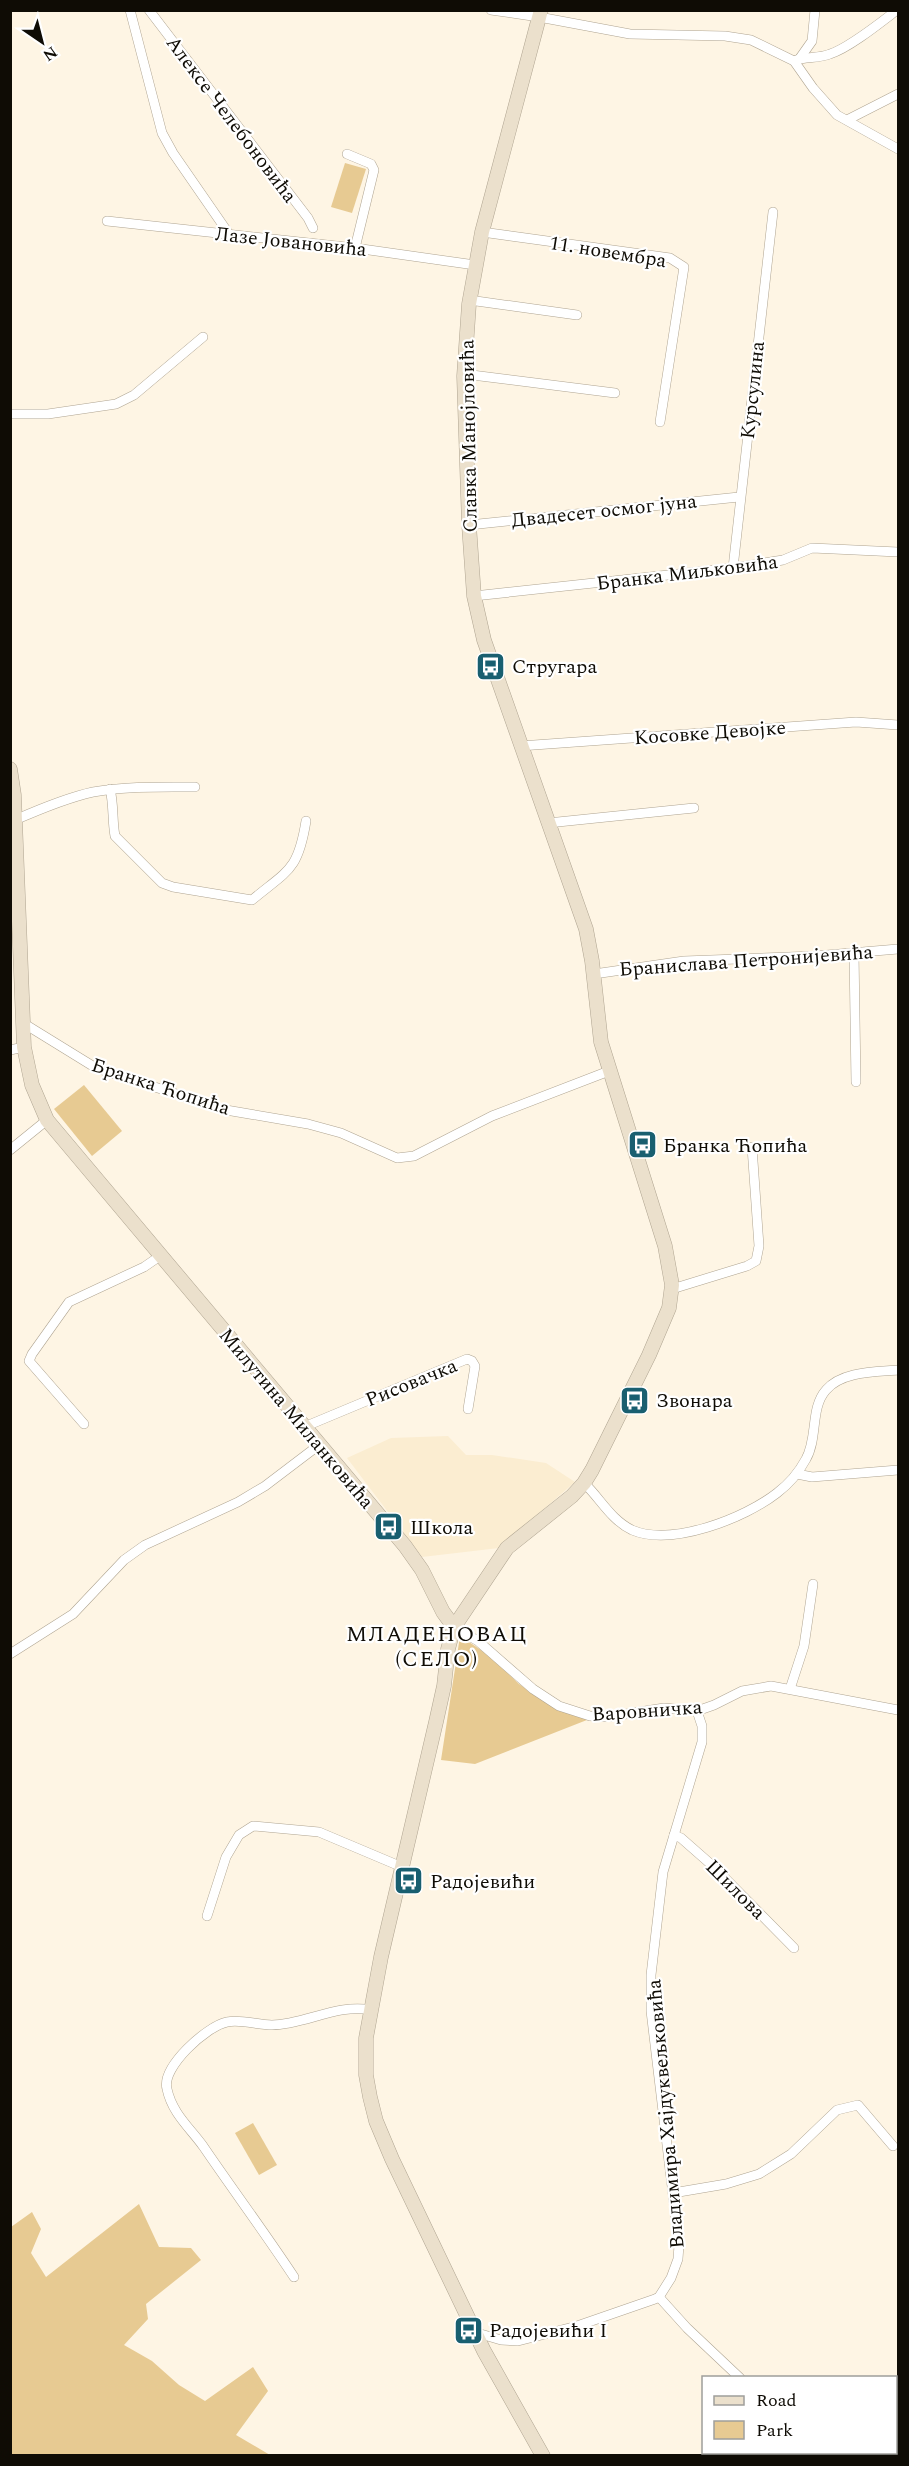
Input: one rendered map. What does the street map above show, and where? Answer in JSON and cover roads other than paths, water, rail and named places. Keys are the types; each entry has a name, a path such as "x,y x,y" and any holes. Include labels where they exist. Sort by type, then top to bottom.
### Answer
{"main road":[{"name":"Славка Манојловића","path":"454,1626 507,1548 584,1483 654,1344 669,1308 672,1289 665,1246 609,1071 597,1018 594,974 584,922 484,640 474,596 464,374 469,300 482,232 540,14"},
{"name":"Милутина Миланковића","path":"10,769 15,820 22,1023 17,1048 47,1120 417,1561 443,1612 454,1626"},
{"path":"454,1626 436,1722 371,2010 366,2038 366,2065 376,2121 405,2188 496,2374 543,2456"}],"street":[{"name":"Алексе Челебоновића","path":"130,10 162,133 173,153 230,234"},
{"name":"Алексе Челебоновића","path":"149,10 308,218 313,228"},
{"path":"491,10 540,14 630,34 725,36 751,40 797,59 832,54 897,10"},
{"path":"797,59 812,41 815,10"},
{"path":"797,59 813,88 837,115 898,149"},
{"path":"847,120 898,94"},
{"path":"347,154 370,164 374,170 355,248"},
{"name":"Курсулина","path":"733,568 773,212"},
{"name":"Лазе Јовановића","path":"107,221 355,248 475,265"},
{"name":"11. новембра","path":"482,232 670,258 684,267 660,422"},
{"path":"469,300 577,315"},
{"path":"10,414 48,414 116,404 134,395 203,337"},
{"path":"464,374 615,393"},
{"name":"Двадесет осмог јуна","path":"469,525 740,497"},
{"name":"Бранка Миљковића","path":"474,596 733,568 783,560 812,548 898,552"},
{"name":"Косовке Девојке","path":"520,746 856,722 898,725"},
{"path":"15,820 61,801 110,789 195,787"},
{"path":"110,789 114,806 115,836 162,883 173,887 252,900 292,869 303,845 306,821"},
{"path":"548,823 694,808"},
{"name":"Бранислава Петронијевића","path":"594,974 684,961 898,950"},
{"path":"854,953 856,1082"},
{"name":"Бранка Ћопића","path":"22,1023 96,1068 226,1110 308,1124 341,1133 397,1158 414,1155 492,1116 609,1071"},
{"path":"10,1150 47,1120"},
{"path":"672,1289 747,1266 756,1261 759,1246 752,1147"},
{"path":"84,1424 29,1361 32,1354 69,1302 144,1267 160,1256"},
{"name":"Рисовачка","path":"304,1427 467,1359 472,1361 475,1369 468,1409"},
{"path":"584,1483 621,1524 639,1533 662,1536 713,1524 750,1511 779,1492 797,1474 813,1444 820,1399 826,1389 836,1381 850,1376 898,1370"},
{"path":"10,1654 73,1614 124,1560 145,1545 238,1502 265,1486 319,1444"},
{"path":"797,1474 812,1477 898,1470"},
{"path":"790,1689 804,1646 813,1584"},
{"name":"Варовничка","path":"454,1626 478,1641 533,1689 559,1706 578,1713 607,1717 664,1708 697,1711 749,1688 771,1686 898,1710"},
{"name":"Владимира Хајдуквељковића","path":"659,2297 671,2278 679,2253 674,2193 651,2011 651,1975 663,1872 702,1742 702,1726 697,1711"},
{"path":"207,1916 226,1857 239,1835 253,1826 319,1832 402,1867"},
{"name":"Шилова","path":"674,1835 681,1838 714,1867 794,1948"},
{"path":"294,2277 200,2142 174,2110 166,2079 178,2058 221,2024 236,2021 280,2025 340,2012 371,2010"},
{"path":"674,2193 726,2184 759,2174 773,2167 805,2142 837,2110 858,2105 892,2146"},
{"path":"474,2331 501,2340 518,2341 577,2326 659,2297 738,2376"}],"place":[{"name":"Стругара","path":"491,666"},
{"name":"Бранка Ћопића","path":"642,1145"},
{"name":"Звонара","path":"635,1400"},
{"name":"Школа","path":"389,1527"},
{"name":"Радојевићи","path":"409,1881"},
{"name":"Радојевићи I","path":"468,2330"}],"district":[{"name":"МЛАДЕНОВАЦ (СЕЛО)","path":"437,1646"}]}
